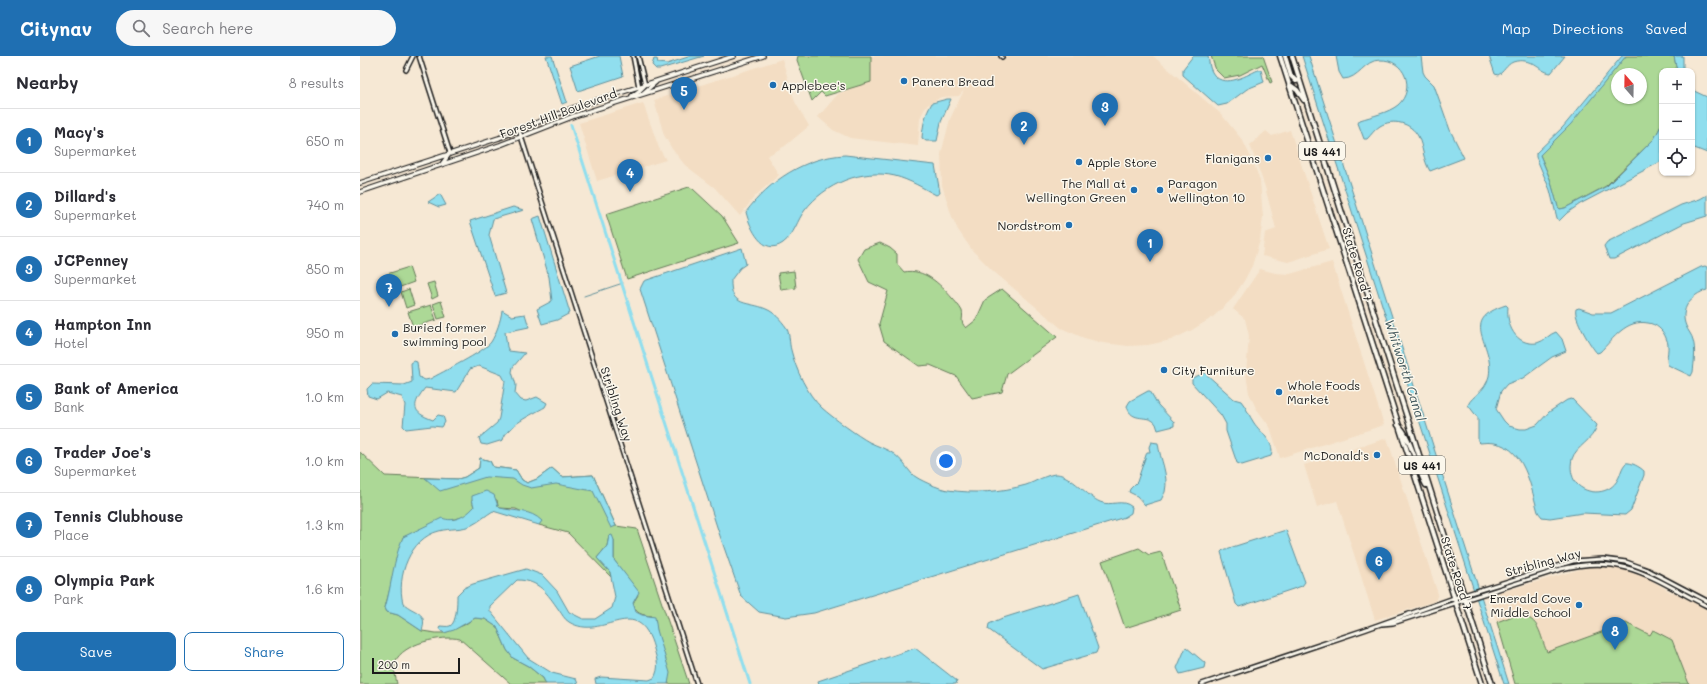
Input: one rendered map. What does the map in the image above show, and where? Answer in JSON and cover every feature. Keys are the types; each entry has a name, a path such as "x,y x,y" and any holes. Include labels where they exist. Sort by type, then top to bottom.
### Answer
{"main road":[{"name":"Forest Hill Boulevard","path":"360,184 519,130 572,108 734,56"},
{"name":"Forest Hill Boulevard","path":"360,192 522,137 574,116 763,56"},
{"name":"State Road 7","path":"1280,56 1317,173 1343,248 1397,424 1482,684"},
{"path":"1284,56 1291,76 1296,81 1300,80"},
{"name":"State Road 7","path":"1292,56 1492,684"},
{"path":"642,94 658,80"},
{"path":"626,99 639,91 645,85"},
{"path":"1290,85 1300,94 1309,111"},
{"path":"442,165 449,158 450,154"},
{"path":"1397,424 1405,432 1418,468 1431,494"}],"street":[{"path":"406,70 413,56"},
{"path":"419,56 450,154"},
{"path":"633,56 638,87"},
{"path":"638,56 645,85"},
{"name":"Stribling Way","path":"519,130 697,684"},
{"name":"Stribling Way","path":"1202,684 1382,624 1393,623 1464,597 1471,592 1561,564 1589,559 1626,562 1638,566 1707,601"},
{"name":"Stribling Way","path":"1464,597 1473,597 1561,569 1590,564 1603,564 1626,567 1645,574 1707,606"}],"shaded area":[{"name":"The Mall at Wellington Green","path":"870,56 1153,56 1221,114 1243,141 1254,164 1260,181 1263,217 1260,240 1252,266 1244,281 1232,299 1213,317 1192,330 1171,340 1148,345 1128,346 1103,343 1084,338 1061,328 993,271 972,250 958,230 952,217 942,185 941,154 950,119 964,90 959,96 941,97 926,106 920,118 918,146 850,138 833,130 818,117 838,94 869,81"},
{"path":"782,59 795,102 809,126 785,146 767,156 779,175 755,196 740,216 715,188 685,165 672,149 664,135 654,100"},
{"path":"643,103 659,148 666,160 597,181 579,123"},
{"path":"1290,130 1329,249 1288,262 1262,256 1265,233 1276,229 1265,187 1250,145 1266,131 1272,136"},
{"path":"1332,262 1384,425 1280,458 1270,427 1256,408 1249,393 1246,374 1249,336 1245,319 1233,309 1260,269 1275,273 1290,274"},
{"path":"1387,438 1438,594 1435,601 1375,620 1337,501 1317,507 1304,465"},
{"name":"Emerald Cove Middle School","path":"1588,567 1607,567 1628,571 1649,579 1672,593 1673,592 1707,609 1707,684 1689,684 1672,640 1653,630 1650,635 1626,623 1547,653 1536,623 1528,616 1518,614 1497,622 1488,596"}],"green space":[{"path":"798,56 871,56 871,82 825,96 821,92 812,101 797,60"},
{"path":"1211,56 1263,56 1272,82 1270,83 1262,64 1240,75 1224,78 1216,70"},
{"path":"1626,56 1674,56 1676,68 1659,68 1659,130 1654,139 1606,186 1565,208 1558,208 1550,179 1540,155 1549,144 1563,132 1611,74 1611,104 1647,104 1647,68 1616,68"},
{"path":"689,187 722,216 739,243 627,279 606,214"},
{"path":"880,243 890,248 897,254 897,264 904,272 918,272 931,278 942,287 961,309 962,322 966,328 976,320 985,300 1002,289 1057,337 1007,374 1002,392 972,398 956,376 930,365 919,366 884,341 879,324 888,291 869,282 858,259 864,249"},
{"path":"409,267 414,282 392,290 387,274"},
{"path":"794,271 796,288 781,290 778,273"},
{"path":"434,282 438,296 432,299 427,284"},
{"path":"409,289 414,305 406,308 401,292"},
{"path":"441,301 446,317 438,319 433,304"},
{"path":"431,305 436,320 413,327 408,312"},
{"path":"360,452 385,476 458,479 465,477 479,468 480,458 490,461 493,467 516,470 522,480 527,483 537,479 552,468 562,477 593,475 616,526 637,529 689,684 668,684 668,670 655,622 652,616 642,614 635,610 633,603 638,595 614,560 614,540 609,536 607,546 597,558 610,572 611,577 568,533 539,525 541,521 516,509 500,508 497,500 472,499 474,507 466,516 403,537 385,608 387,612 398,615 422,631 436,633 444,633 464,625 475,618 485,619 497,627 507,650 513,658 528,666 543,678 546,684 511,684 460,639 443,638 414,645 399,655 394,664 397,684 360,684"},
{"path":"1139,548 1149,555 1161,552 1181,610 1125,628 1102,561"},
{"path":"1518,614 1526,616 1535,623 1547,652 1626,623 1650,635 1653,630 1672,640 1689,684 1515,684 1497,622"}],"water":[{"path":"546,56 552,56 567,102 562,104"},
{"path":"600,56 619,56 623,76 578,91 570,66"},
{"path":"691,56 704,56 660,69 656,69 652,65 654,59 657,59 658,63 667,64"},
{"path":"1193,56 1208,56 1212,72 1216,77 1222,80 1234,80 1261,70 1264,82 1247,89 1227,104 1218,106 1183,75 1183,69"},
{"name":"Whitworth Canal","path":"1302,56 1309,56 1509,684 1504,684"},
{"path":"1336,56 1421,56 1423,72 1434,85 1450,130 1464,158 1430,171 1418,136 1411,128 1396,122 1390,122 1380,126 1367,139 1364,139 1358,123 1360,120 1385,112 1398,105 1406,91 1407,83 1405,76 1396,64 1389,61 1380,60 1370,63 1353,76 1343,79 1339,72"},
{"path":"1489,56 1565,56 1551,73 1525,61 1520,61 1511,63 1498,75 1495,74"},
{"path":"1622,56 1626,56 1616,68 1612,68"},
{"path":"1674,56 1683,56 1683,68 1676,68"},
{"path":"1611,69 1611,75 1571,124 1540,155 1560,209 1565,208 1607,186 1654,139 1659,130 1659,163 1580,204 1559,221 1550,190 1536,157 1536,153 1563,127"},
{"path":"1695,91 1707,97 1707,153 1695,148"},
{"path":"951,99 941,122 937,141 926,141 922,138 922,133 925,120 932,103"},
{"path":"845,155 935,165 940,193 936,195 911,182 895,176 870,174 857,176 834,186 813,201 802,214 793,231 783,243 776,246 769,246 758,239 754,233 746,212 766,190 789,173 802,166 816,160"},
{"path":"440,194 446,205 439,207 428,202"},
{"path":"1707,195 1707,216 1684,223 1614,259 1609,259 1604,246 1607,242 1681,205 1700,199"},
{"path":"513,207 524,210 493,219 489,235 506,293 495,296 470,221"},
{"path":"540,216 570,313 557,320 542,324 537,309 552,301 549,277 532,219"},
{"path":"742,248 746,264 740,268 731,280 732,289 737,299 742,302 769,310 784,324 788,332 791,350 799,373 807,389 822,408 864,439 894,454 912,474 919,479 944,489 978,492 997,491 1026,485 1049,475 1057,474 1068,478 1100,502 1108,504 1128,504 1132,507 1131,513 1125,517 814,613 786,617 759,612 741,596 719,533 640,289 644,281"},
{"path":"1705,266 1707,267 1707,290 1691,299 1685,309 1684,314 1684,320 1692,338 1694,348 1693,372 1691,376 1668,365 1668,345 1666,338 1659,328 1648,323 1633,324 1627,327 1600,352 1597,353 1594,350 1580,325 1577,318 1576,309 1579,308 1593,313 1611,313"},
{"path":"1506,305 1508,307 1510,327 1523,341 1537,343 1556,332 1562,339 1566,351 1552,357 1523,378 1507,384 1501,391 1496,409 1509,426 1526,429 1537,425 1549,412 1567,400 1572,399 1597,425 1595,431 1577,450 1572,459 1571,471 1576,483 1592,492 1604,491 1614,484 1626,463 1635,465 1644,471 1644,475 1631,510 1625,515 1583,513 1550,518 1542,517 1538,512 1527,475 1515,454 1506,447 1494,443 1480,443 1478,441 1478,418 1468,405 1485,386 1489,376 1489,364 1481,334 1481,326 1484,318 1491,311"},
{"path":"502,310 512,316 525,314 529,327 505,332 509,351 525,353 513,367 512,372 516,385 515,393 521,400 526,401 537,397 547,403 545,407 514,425 505,435 503,440 487,445 481,444 479,438 497,423 505,381 502,375 479,366 470,369 456,392 425,388 421,394 416,403 417,411 433,420 438,415 443,416 445,422 442,427 432,426 406,429 403,426 405,405 402,397 387,393 377,399 368,396 367,389 372,384 404,385 412,382 411,363 414,361 417,362 419,377 425,380 430,379 480,351 493,339"},
{"path":"1205,373 1234,399 1241,401 1245,406 1254,423 1267,438 1272,451 1271,456 1242,465 1237,463 1226,431 1226,424 1221,415 1192,383 1192,378"},
{"path":"1150,391 1158,405 1174,422 1174,426 1158,430 1153,421 1136,417 1129,411 1127,406 1130,401"},
{"path":"1151,442 1158,443 1165,473 1166,485 1165,492 1161,500 1145,505 1137,496 1129,492 1137,482 1147,452 1150,452 1149,447"},
{"path":"480,458 490,461 493,467 516,470 522,480 527,483 537,479 552,468 562,477 593,475 616,526 611,528 593,491 556,484 531,488 522,485 513,479 486,477 440,491 425,478 458,479 465,477 479,468"},
{"path":"486,491 494,495 500,508 533,514 542,521 539,525 493,511 468,527 443,530 429,535 413,550 408,560 404,571 401,593 403,603 422,616 422,631 398,615 387,612 385,608 397,554 403,537 442,518 451,520 464,516 474,507 472,496"},
{"path":"1286,530 1305,582 1302,586 1239,607 1236,604 1221,552 1223,550"},
{"path":"612,535 614,540 614,560 639,592 633,603 636,612 642,615 655,617 657,630 670,673 668,684 596,684 595,679 601,677 649,680 654,678 657,670 657,660 647,632 639,623 629,620 594,627 582,627 569,622 564,618 546,593 531,582 517,580 490,606 490,611 528,658 552,673 576,679 578,684 546,684 543,678 528,666 513,658 507,650 497,627 485,619 475,618 454,630 444,633 439,629 440,626 450,626 454,621 457,595 464,588 526,569 542,575 557,591 569,612 583,619 595,619 612,608 615,597 610,572 597,558 607,546 609,536"},
{"path":"1079,594 1098,648 1096,653 1042,669 988,629 989,624 1000,619"},
{"path":"1186,647 1205,663 1204,668 1180,674 1177,668"},
{"path":"915,648 957,681 956,684 819,684 818,681"}],"waterway":[{"path":"571,125 750,684"},
{"path":"584,296 623,283"}],"place":[{"name":"Panera Bread","path":"904,81"},
{"name":"Applebee's","path":"773,85"},
{"name":"Bank of America","path":"684,110"},
{"name":"JCPenney","path":"1105,126"},
{"name":"Dillard's","path":"1024,145"},
{"name":"Flanigans","path":"1268,158"},
{"name":"Apple Store","path":"1079,162"},
{"name":"The Mall at Wellington Green","path":"1134,190"},
{"name":"Paragon Wellington 10","path":"1160,190"},
{"name":"Hampton Inn","path":"630,192"},
{"name":"Nordstrom","path":"1069,225"},
{"name":"Macy's","path":"1150,262"},
{"name":"Tennis Clubhouse","path":"389,307"},
{"name":"Buried former swimming pool","path":"395,334"},
{"name":"City Furniture","path":"1164,370"},
{"name":"Whole Foods Market","path":"1279,392"},
{"name":"McDonald's","path":"1377,455"},
{"name":"Trader Joe's","path":"1379,580"},
{"name":"Emerald Cove Middle School","path":"1579,605"},
{"name":"Olympia Park","path":"1615,650"}]}
